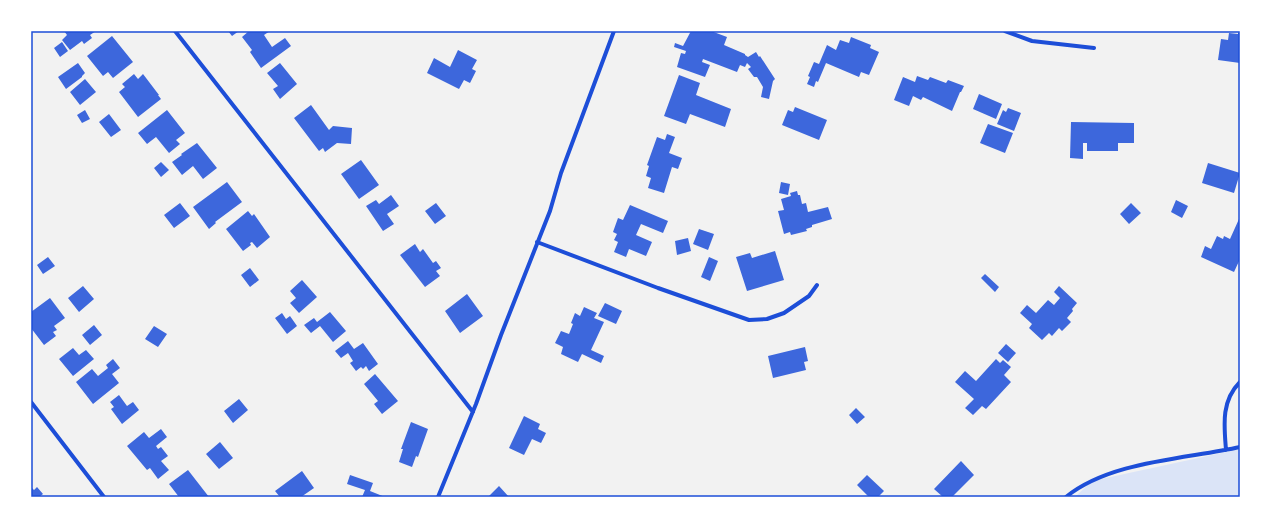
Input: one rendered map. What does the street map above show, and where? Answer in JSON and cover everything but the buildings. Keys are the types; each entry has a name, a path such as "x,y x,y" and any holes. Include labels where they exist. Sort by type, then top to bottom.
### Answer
{"street":[{"path":"175,31 473,412"},
{"path":"438,497 473,412 501,335 550,211 562,173 614,31"},
{"path":"1006,31 1032,41 1094,48"},
{"path":"537,242 658,288 750,320 767,319 784,313 809,296 817,285"},
{"path":"1226,450 1224,426 1225,409 1232,392 1240,382"},
{"path":"31,402 104,497"},
{"path":"1066,497 1085,485 1110,474 1161,461 1240,447"}],"shaded area":[{"path":"1240,449 1240,497 1075,497 1092,481"}]}
